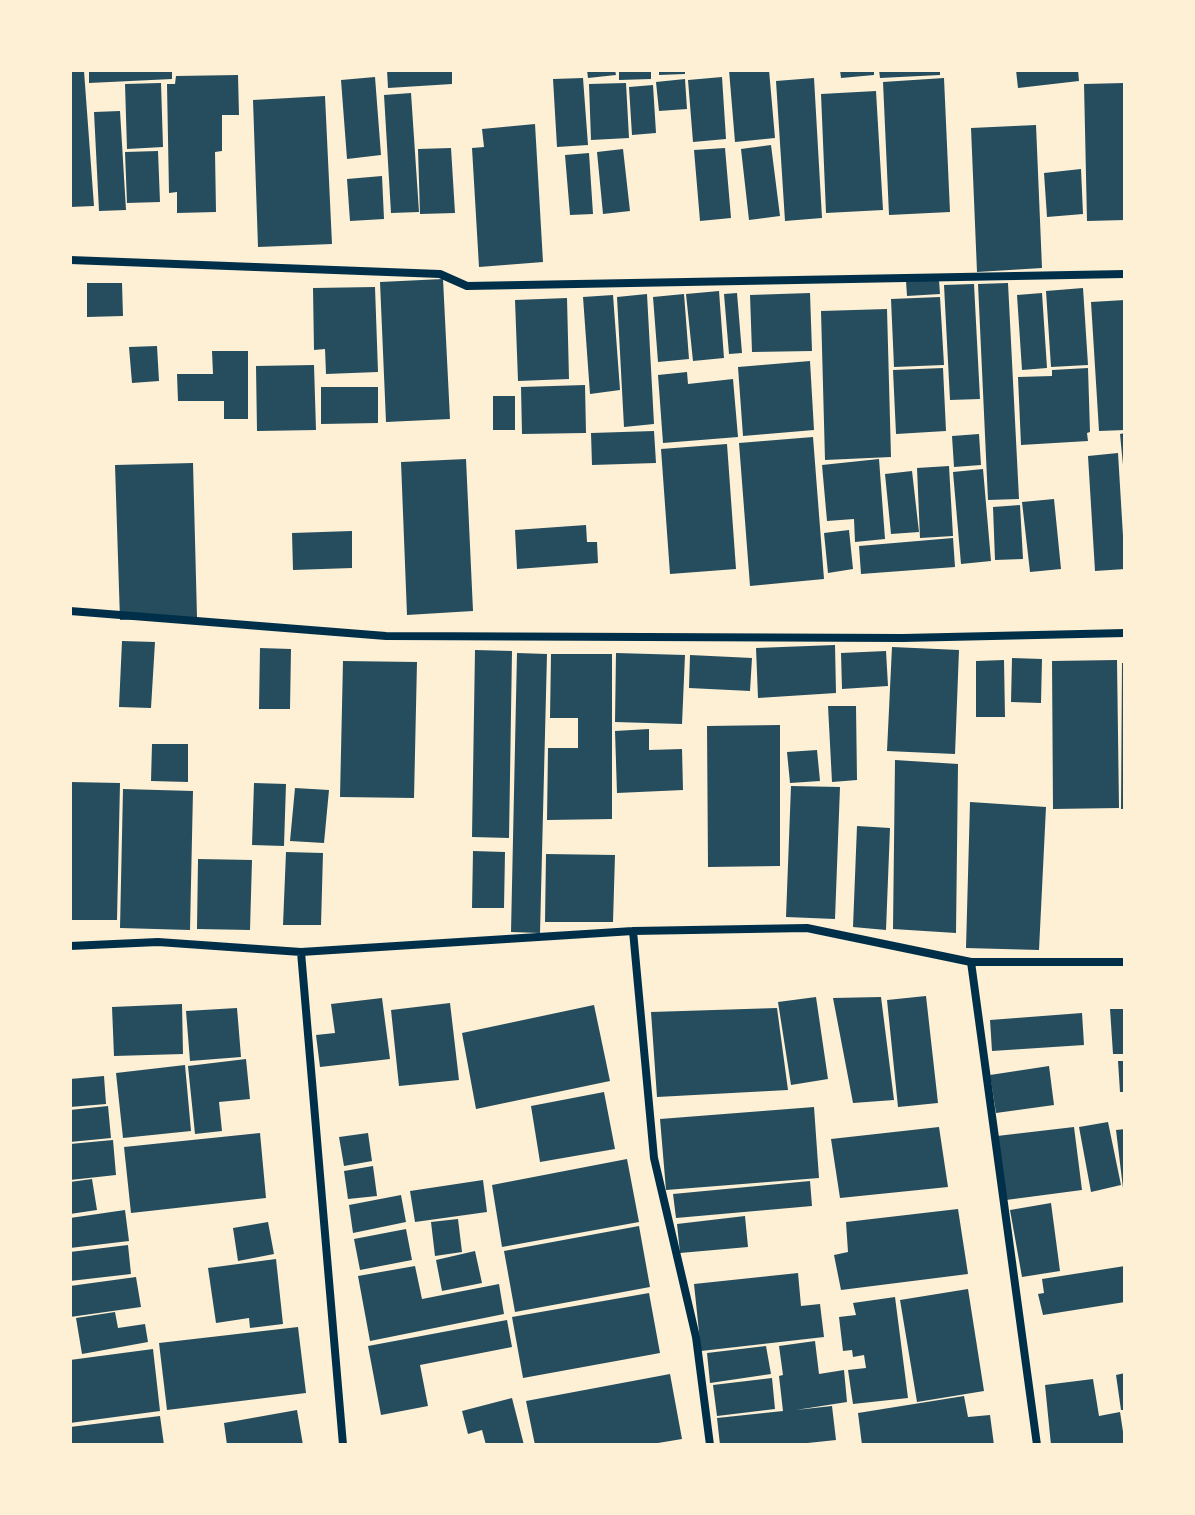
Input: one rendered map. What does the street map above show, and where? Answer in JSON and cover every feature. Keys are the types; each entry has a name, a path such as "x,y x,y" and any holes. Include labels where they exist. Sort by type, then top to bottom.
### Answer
{"street":[{"path":"70,260 440,274 467,286 1125,274"},
{"path":"70,611 386,636 903,638 1125,633"},
{"path":"70,946 158,942 301,952 633,931 807,928 971,962 1125,962"},
{"path":"633,931 654,1158 696,1337 710,1445"},
{"path":"301,952 343,1445"},
{"path":"971,962 1037,1445"}],"building":[{"path":"89,70 172,70 172,79 89,83"},
{"path":"387,70 452,70 452,84 388,88"},
{"path":"587,70 615,70 616,75 588,78"},
{"path":"619,70 651,70 651,79 619,80"},
{"path":"659,70 685,70 685,74 659,75"},
{"path":"729,70 769,70 775,138 735,142"},
{"path":"840,70 874,70 874,75 841,78"},
{"path":"879,70 940,70 940,75 880,78"},
{"path":"1016,70 1078,70 1079,81 1018,88"},
{"path":"84,71 94,206 70,207 70,72"},
{"path":"238,75 239,115 222,115 222,151 215,152 216,212 177,213 177,192 169,193 167,84 175,84 176,76"},
{"path":"375,77 381,155 347,159 341,80"},
{"path":"722,77 726,139 693,142 688,80"},
{"path":"583,78 588,145 557,147 553,79"},
{"path":"814,78 822,218 785,221 776,81"},
{"path":"944,78 950,212 889,215 883,82"},
{"path":"685,79 687,109 659,111 656,82"},
{"path":"161,83 163,147 127,149 125,84"},
{"path":"626,83 629,138 591,140 589,84"},
{"path":"1125,83 1125,220 1087,221 1084,84"},
{"path":"653,85 656,133 632,135 629,87"},
{"path":"876,91 883,210 826,213 821,94"},
{"path":"411,93 419,212 391,213 384,95"},
{"path":"325,96 332,244 258,247 253,100"},
{"path":"120,111 126,210 99,211 94,112"},
{"path":"535,124 543,262 479,267 472,148 484,147 482,129"},
{"path":"1036,125 1042,268 977,272 971,128"},
{"path":"771,145 780,216 749,220 741,149"},
{"path":"451,148 455,213 420,214 418,149"},
{"path":"725,148 731,218 700,221 694,150"},
{"path":"623,149 630,211 603,214 597,152"},
{"path":"158,151 160,202 127,203 125,152"},
{"path":"589,153 593,214 570,215 565,155"},
{"path":"1081,169 1083,214 1047,217 1044,173"},
{"path":"382,176 384,219 350,221 347,179"},
{"path":"443,279 450,419 386,422 380,282"},
{"path":"939,280 940,294 907,296 906,281"},
{"path":"87,283 122,283 123,316 87,317"},
{"path":"1008,283 1019,499 988,500 978,284"},
{"path":"974,284 980,399 950,400 944,285"},
{"path":"375,287 378,372 326,374 325,349 314,350 313,288"},
{"path":"1083,288 1088,365 1051,367 1046,291"},
{"path":"719,291 724,358 693,361 686,294"},
{"path":"737,293 742,353 729,354 724,294"},
{"path":"810,293 812,351 752,352 750,295"},
{"path":"1042,293 1047,368 1022,370 1017,295"},
{"path":"647,294 654,424 624,427 617,297"},
{"path":"684,294 689,359 658,362 653,297"},
{"path":"613,295 620,390 590,394 583,297"},
{"path":"940,297 944,365 894,367 891,299"},
{"path":"567,298 569,379 518,381 515,300"},
{"path":"1125,300 1125,430 1099,431 1091,302"},
{"path":"887,309 891,457 825,460 821,311"},
{"path":"157,346 159,381 132,383 129,347"},
{"path":"212,351 248,351 248,419 224,419 224,401 178,401 177,374 213,374"},
{"path":"810,361 814,430 743,436 738,367"},
{"path":"314,365 316,430 257,431 256,366"},
{"path":"943,368 946,431 896,434 893,370"},
{"path":"1088,368 1088,441 1021,445 1018,377 1052,376 1052,370"},
{"path":"687,372 688,384 733,379 738,437 663,443 658,375"},
{"path":"585,385 586,433 522,434 521,387"},
{"path":"321,387 378,387 378,423 321,424"},
{"path":"493,396 515,396 515,430 493,430"},
{"path":"654,431 656,463 592,465 591,433"},
{"path":"1125,433 1125,465 1123,465 1120,434"},
{"path":"979,434 981,465 954,467 952,436"},
{"path":"813,437 824,579 750,586 739,443"},
{"path":"727,444 736,569 670,574 661,449"},
{"path":"1118,453 1125,569 1095,571 1088,456"},
{"path":"466,459 473,611 407,615 401,462"},
{"path":"879,459 885,539 855,542 854,519 827,521 822,465"},
{"path":"193,463 197,617 120,620 115,465"},
{"path":"949,466 953,536 920,538 917,468"},
{"path":"983,469 991,561 961,564 953,472"},
{"path":"912,471 919,532 891,534 885,474"},
{"path":"1054,499 1061,569 1030,572 1022,502"},
{"path":"1020,505 1023,559 995,560 993,507"},
{"path":"586,525 587,542 597,542 598,563 517,569 515,530"},
{"path":"849,530 853,569 828,573 824,533"},
{"path":"352,531 352,568 293,570 292,533"},
{"path":"953,538 955,567 861,574 859,546"},
{"path":"122,641 155,642 151,708 119,707"},
{"path":"835,645 836,693 758,698 756,648"},
{"path":"892,647 959,650 955,754 887,751"},
{"path":"260,648 291,649 290,709 259,709"},
{"path":"475,650 512,651 509,838 472,837"},
{"path":"886,651 888,686 842,689 841,653"},
{"path":"517,653 547,654 540,933 511,932"},
{"path":"616,653 685,655 682,724 615,722"},
{"path":"551,654 612,654 612,819 547,820 548,748 578,748 578,718 550,718"},
{"path":"690,655 752,658 750,691 689,688"},
{"path":"1012,658 1042,659 1041,703 1011,702"},
{"path":"1004,660 1005,717 976,717 976,661"},
{"path":"1117,660 1119,808 1053,809 1052,661"},
{"path":"343,661 417,662 414,798 340,797"},
{"path":"1122,663 1125,663 1125,809 1121,809"},
{"path":"828,706 856,706 857,780 832,782"},
{"path":"780,725 780,866 708,867 707,726"},
{"path":"649,729 649,750 682,749 683,790 617,793 615,731"},
{"path":"152,744 188,744 188,782 151,781"},
{"path":"817,750 820,781 790,783 787,752"},
{"path":"895,760 958,764 956,933 893,929"},
{"path":"70,782 120,783 117,920 70,920"},
{"path":"254,783 286,784 284,846 252,845"},
{"path":"791,786 840,787 835,919 786,917"},
{"path":"295,788 329,790 324,843 290,841"},
{"path":"123,789 193,791 190,930 120,928"},
{"path":"970,802 1046,807 1039,950 966,948"},
{"path":"857,826 890,828 886,930 853,927"},
{"path":"473,851 505,852 504,908 472,908"},
{"path":"286,852 323,853 321,925 283,925"},
{"path":"546,854 615,855 613,922 545,922"},
{"path":"198,859 252,860 250,930 197,929"},
{"path":"926,996 938,1103 898,1107 887,1000"},
{"path":"816,997 828,1079 791,1085 778,1002"},
{"path":"881,997 894,1100 853,1103 833,998"},
{"path":"382,998 390,1059 320,1067 316,1035 335,1033 331,1004"},
{"path":"450,1003 459,1080 399,1086 391,1010"},
{"path":"182,1004 183,1054 114,1056 112,1007"},
{"path":"594,1005 610,1081 476,1109 462,1033"},
{"path":"237,1008 241,1057 190,1061 186,1011"},
{"path":"777,1008 788,1090 657,1097 651,1012"},
{"path":"1110,1009 1125,1009 1125,1054 1113,1054"},
{"path":"1082,1013 1084,1045 992,1051 990,1020"},
{"path":"246,1059 250,1099 219,1102 222,1131 195,1134 188,1066"},
{"path":"1118,1061 1125,1061 1125,1092 1120,1092"},
{"path":"185,1065 191,1131 123,1138 116,1073"},
{"path":"1049,1066 1054,1105 996,1113 990,1075"},
{"path":"104,1076 106,1104 70,1107 70,1079"},
{"path":"604,1092 615,1149 540,1162 531,1106"},
{"path":"108,1106 111,1138 70,1142 70,1110"},
{"path":"814,1107 819,1178 666,1190 660,1119"},
{"path":"1108,1122 1121,1185 1091,1192 1079,1127"},
{"path":"939,1127 948,1187 840,1198 831,1139"},
{"path":"1074,1127 1082,1190 1006,1200 997,1136"},
{"path":"1125,1129 1125,1188 1123,1188 1116,1130"},
{"path":"260,1133 266,1198 131,1213 124,1147"},
{"path":"368,1133 372,1161 344,1166 339,1137"},
{"path":"113,1140 116,1175 70,1180 70,1144"},
{"path":"627,1159 639,1222 502,1247 492,1185"},
{"path":"373,1166 377,1196 348,1199 344,1171"},
{"path":"92,1179 97,1210 70,1214 70,1182"},
{"path":"483,1180 487,1212 415,1222 410,1191"},
{"path":"810,1181 812,1206 676,1218 673,1194"},
{"path":"401,1195 406,1222 353,1233 349,1205"},
{"path":"1051,1203 1060,1271 1022,1277 1010,1210"},
{"path":"958,1209 968,1274 841,1290 834,1255 848,1252 846,1222"},
{"path":"125,1210 129,1241 70,1248 70,1218"},
{"path":"745,1216 748,1247 680,1253 677,1224"},
{"path":"458,1219 462,1252 435,1256 431,1222"},
{"path":"268,1222 274,1254 238,1261 233,1228"},
{"path":"639,1226 650,1287 515,1312 504,1251"},
{"path":"406,1229 412,1260 360,1270 354,1239"},
{"path":"128,1245 131,1274 70,1281 70,1252"},
{"path":"475,1251 482,1283 442,1291 436,1260"},
{"path":"276,1259 283,1324 250,1328 249,1318 216,1323 208,1268"},
{"path":"415,1266 422,1299 499,1284 504,1314 370,1341 358,1276"},
{"path":"1125,1266 1125,1302 1043,1315 1038,1294 1044,1293 1042,1279"},
{"path":"798,1273 801,1306 820,1304 824,1337 701,1351 694,1284"},
{"path":"136,1277 141,1307 70,1317 70,1286"},
{"path":"968,1289 984,1391 917,1402 900,1300"},
{"path":"649,1293 660,1353 523,1378 512,1317"},
{"path":"895,1297 908,1398 853,1404 848,1370 866,1368 864,1355 853,1357 852,1350 843,1351 839,1317 856,1315 853,1303"},
{"path":"115,1312 118,1328 145,1324 148,1342 82,1354 76,1318"},
{"path":"507,1320 512,1347 420,1365 428,1406 381,1415 368,1346"},
{"path":"298,1327 306,1393 167,1410 159,1343"},
{"path":"815,1341 819,1374 844,1370 847,1402 796,1410 832,1406 836,1440 789,1445 720,1445 717,1418 783,1411 779,1346"},
{"path":"766,1346 771,1374 710,1383 707,1353"},
{"path":"153,1349 160,1411 70,1423 70,1360"},
{"path":"1125,1373 1125,1410 1121,1410 1116,1375"},
{"path":"670,1374 682,1439 646,1445 535,1445 526,1401"},
{"path":"772,1378 775,1409 717,1416 713,1385"},
{"path":"1093,1379 1099,1416 1120,1412 1125,1445 1051,1445 1045,1385"},
{"path":"964,1396 968,1417 990,1415 994,1445 862,1445 858,1413"},
{"path":"512,1398 524,1445 486,1445 482,1430 468,1434 462,1411"},
{"path":"297,1410 303,1445 227,1445 224,1423"},
{"path":"160,1416 164,1445 70,1445 70,1427"}]}
